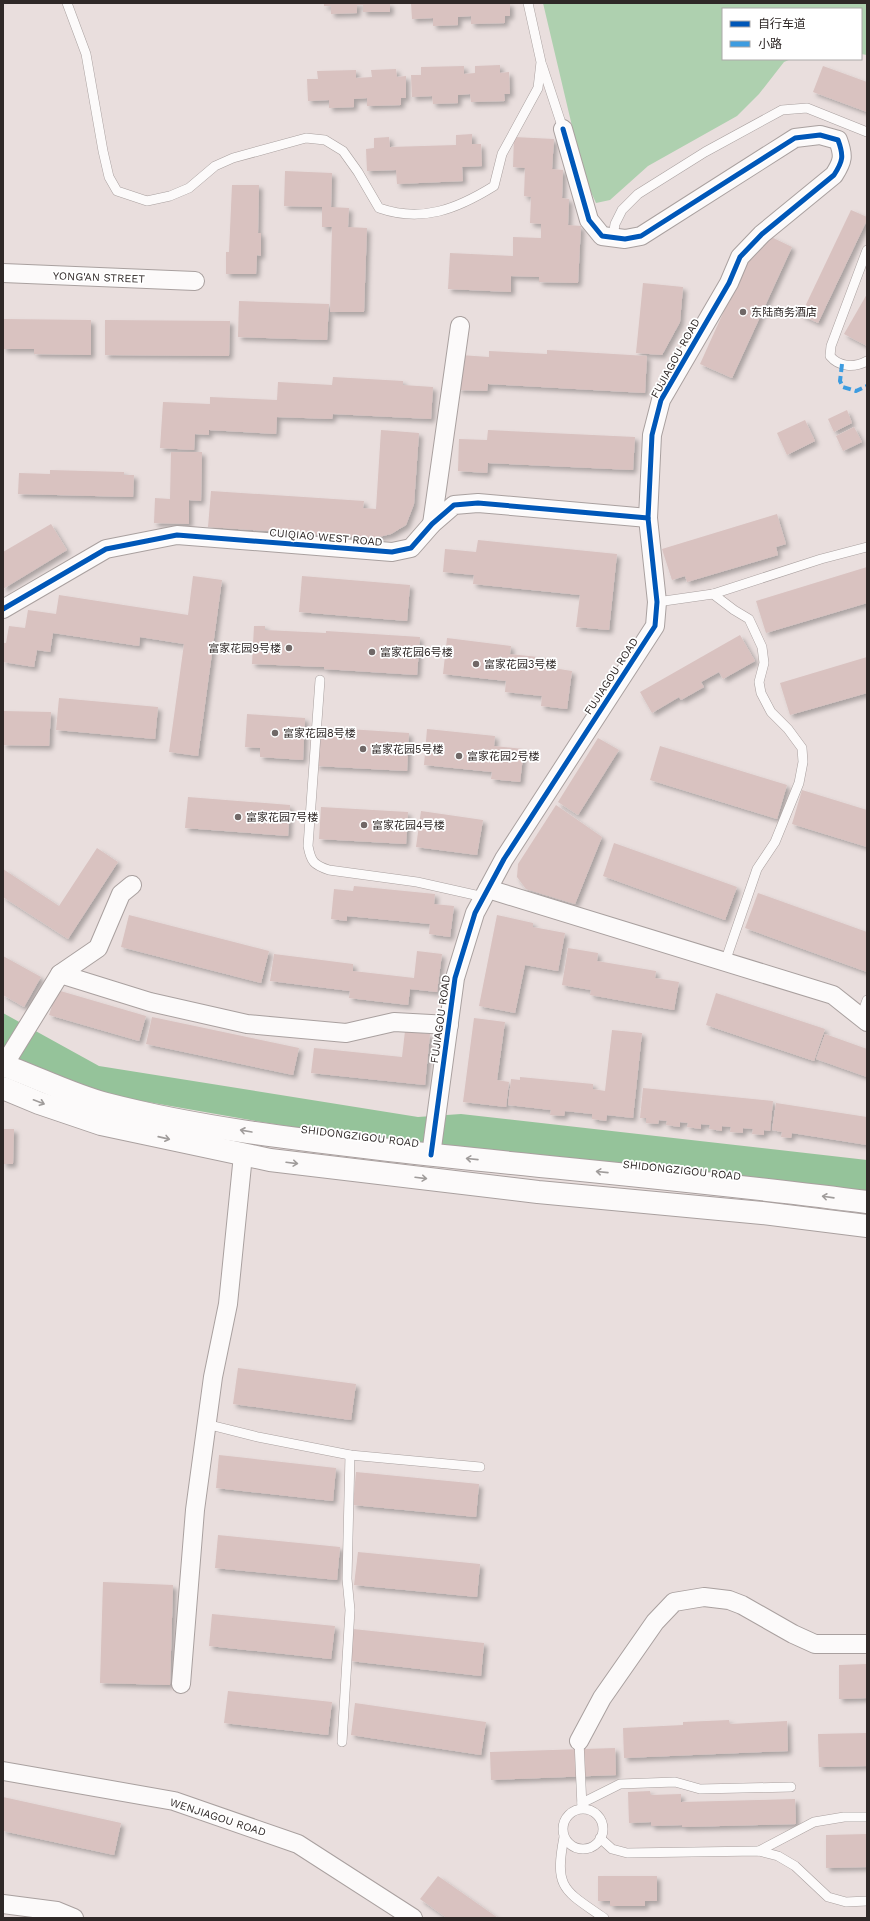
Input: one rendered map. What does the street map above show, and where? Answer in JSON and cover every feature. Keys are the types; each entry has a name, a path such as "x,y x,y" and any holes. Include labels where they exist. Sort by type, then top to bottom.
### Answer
{"main road":[{"name":"SHIDONGZIGOU ROAD","path":"5,1063 104,1103 179,1120 274,1136 768,1189 867,1202"},
{"path":"3,1088 39,1103 101,1124 270,1160 538,1192 762,1213 867,1226"}],"street":[{"name":"FUJIAGOU ROAD","path":"432,1152 455,978 475,912 504,859 655,626 657,602 648,518 652,435 661,400 730,283 740,257 762,234 834,175 841,164 843,152 838,140 820,135 795,138 641,236 625,239 602,236 589,220 563,129"},
{"name":"YONG'AN STREET","path":"3,273 195,281"},
{"path":"432,524 460,326"},
{"name":"CUIQIAO WEST ROAD","path":"3,610 106,549 176,535 392,552 411,548 432,524 454,506 478,503 648,518"},
{"path":"5,1063 60,974 98,948 121,894 132,885"},
{"path":"486,893 725,962 833,995 865,1013"},
{"path":"60,974 150,1002 247,1024 346,1033 394,1022 449,1025"},
{"path":"181,1684 195,1510 213,1376 228,1304 243,1155"},
{"path":"579,1741 607,1691 655,1622 674,1602 704,1597 729,1600 742,1605 792,1634 815,1644 867,1644"},
{"name":"WENJIAGOU ROAD","path":"3,1771 174,1801 298,1844 412,1918"},
{"path":"3,1904 57,1911 74,1918"}],"lane":[{"path":"68,3 86,54 109,177 117,191 147,201 170,196 189,188 215,166 233,158 306,138 325,140 343,151 358,172 379,208 394,213 422,214 441,212 469,202 494,186 502,154 538,88 541,62"},
{"path":"528,3 541,62 563,129"},
{"path":"613,237 615,224 622,210 638,194 705,152 782,110 807,108 867,132"},
{"path":"867,250 831,346 830,356 835,362 847,366 867,361"},
{"path":"657,602 713,594 821,559 867,547"},
{"path":"713,594 749,619 762,646 764,663 759,682 761,693 771,712 788,729 802,748 803,762 799,783 775,842 757,869 725,962"},
{"path":"320,680 308,846 311,859 318,866 328,870 486,893"},
{"path":"206,1424 258,1437 350,1455 480,1467"},
{"path":"342,1742 350,1610 346,1579 350,1455"},
{"path":"579,1741 582,1806"},
{"path":"582,1806 595,1813 600,1818 603,1832 600,1838 589,1848 582,1849 568,1843 564,1837 562,1830 566,1818 582,1806 620,1784 675,1782 700,1789 791,1787"},
{"path":"759,1851 814,1822 844,1817 867,1817"},
{"path":"564,1837 560,1857 560,1876 564,1885 573,1896 604,1918"},
{"path":"600,1838 612,1849 627,1853 759,1851 778,1856 795,1866 828,1896 846,1902 867,1902"}],"shaded area":[{"path":"543,3 867,3 867,55 862,54 862,8 722,8 722,60 789,60 784,62 759,94 737,116 648,166 610,200 596,203 584,177"},
{"path":"3,1013 99,1066 418,1117 461,1114 867,1160 867,1196 411,1145 261,1122 108,1095 3,1054"}],"building":[{"path":"324,3 390,3 390,12 363,12 363,5 357,5 357,13 331,14 331,6 324,6"},
{"path":"411,3 510,3 510,16 505,16 505,23 471,24 471,16 458,17 458,25 433,26 433,18 412,19"},
{"path":"500,65 500,73 509,72 510,94 504,94 505,101 471,102 470,94 458,95 458,103 433,104 432,96 412,97 411,75 421,75 421,67 464,66 464,74 475,73 475,66"},
{"path":"823,66 867,82 867,112 813,92"},
{"path":"396,69 397,77 406,76 406,98 401,98 401,105 367,106 367,98 354,99 354,107 329,108 329,100 308,101 307,79 318,79 317,71 356,70 356,78 372,77 371,70"},
{"path":"472,134 472,144 481,144 482,166 462,167 463,181 397,184 396,170 367,171 366,149 374,148 374,138 389,137 390,147 456,145 456,135"},
{"path":"514,137 554,139 552,169 563,170 562,198 569,199 568,225 581,226 578,283 539,282 539,277 511,276 511,292 448,289 450,253 513,256 513,237 541,238 541,224 530,223 531,197 524,196 525,168 513,167"},
{"path":"285,171 332,173 331,207 349,208 348,227 367,228 364,312 330,312 332,227 322,227 322,207 284,206"},
{"path":"232,185 259,185 258,233 261,233 261,256 257,255 256,274 226,274 226,252 229,252"},
{"path":"851,210 867,217 867,220 818,323 801,315"},
{"name":"东陆商务酒店","path":"769,236 792,247 732,378 700,364 747,260"},
{"path":"643,283 683,287 680,322 662,355 636,353"},
{"path":"867,294 867,346 844,334"},
{"path":"239,301 329,304 327,340 238,337"},
{"path":"3,319 91,320 91,355 34,354 34,349 3,349"},
{"path":"105,320 230,321 229,356 105,355"},
{"path":"547,350 647,356 645,393 488,384 487,391 458,390 460,355 489,357 489,351 547,354"},
{"path":"333,377 403,381 403,385 433,387 431,419 333,414 332,419 277,417 276,434 209,430 209,435 195,434 194,450 160,448 163,402 210,404 210,397 277,400 278,382 332,385"},
{"path":"847,410 852,423 834,432 828,419"},
{"path":"805,420 815,441 787,455 777,433"},
{"path":"854,427 862,442 843,451 836,436"},
{"path":"381,430 419,433 414,504 406,525 391,534 375,538 208,527 211,491 364,501 363,508 376,509"},
{"path":"488,430 635,437 633,470 488,463 487,473 458,471 459,439 487,440"},
{"path":"171,452 202,452 201,501 189,500 189,524 154,523 155,498 170,499"},
{"path":"50,470 124,472 124,475 134,475 133,497 18,494 19,473 50,474"},
{"path":"777,514 786,544 776,547 778,555 687,582 685,576 672,580 662,549"},
{"path":"51,524 67,550 3,589 3,552"},
{"path":"478,540 617,554 609,630 576,627 580,595 473,584 474,575 443,572 445,549 476,552"},
{"path":"867,567 867,603 766,633 756,601"},
{"path":"193,576 222,580 198,756 169,752 184,644 140,637 139,646 53,633 50,652 37,650 34,667 3,662 3,643 6,643 9,626 25,628 28,610 56,614 59,595 188,615"},
{"path":"302,576 410,585 407,621 299,612"},
{"path":"254,626 265,626 265,630 326,633 326,631 420,637 417,675 324,669 324,667 252,664"},
{"path":"740,635 755,661 723,679 719,672 701,682 704,687 681,700 679,697 652,713 640,692"},
{"path":"447,638 511,646 510,654 547,658 546,667 572,671 567,709 541,706 542,696 505,692 506,681 443,674"},
{"path":"867,657 867,693 790,715 780,683"},
{"path":"59,698 158,707 155,739 56,730"},
{"path":"3,711 51,712 49,746 3,745"},
{"name":"富家花园8号楼","path":"247,714 305,718 303,760 260,757 260,748 245,747"},
{"name":"富家花园5号楼","path":"318,727 409,733 407,771 316,766"},
{"name":"富家花园2号楼","path":"427,729 495,736 494,746 524,749 520,782 491,779 492,772 424,765"},
{"path":"598,738 619,750 578,815 558,802"},
{"path":"660,746 787,785 777,819 650,780"},
{"path":"802,790 867,810 867,847 792,824"},
{"name":"富家花园7号楼","path":"188,797 290,805 288,836 185,828"},
{"path":"556,805 602,837 575,904 526,889 517,877 518,864"},
{"name":"富家花园4号楼","path":"321,807 408,812 406,844 319,839"},
{"path":"421,811 483,820 477,855 416,847"},
{"path":"614,843 737,887 725,920 603,876"},
{"path":"97,848 118,862 68,939 3,897 3,869 59,906"},
{"path":"354,886 435,894 434,904 454,906 450,937 429,934 430,924 347,916 347,921 331,919 334,889 353,891"},
{"path":"758,893 867,932 867,972 745,928"},
{"path":"129,915 269,951 261,983 121,947"},
{"path":"497,915 533,923 533,927 565,933 558,971 525,965 515,1013 479,1006"},
{"path":"568,948 598,953 597,961 656,971 655,978 679,982 674,1010 590,995 591,990 562,985"},
{"path":"417,951 442,954 437,992 410,989 408,1005 349,998 350,991 270,981 274,954 353,964 353,971 414,978"},
{"path":"3,956 41,977 24,1007 3,995"},
{"path":"57,990 146,1016 139,1041 49,1015"},
{"path":"716,993 825,1029 814,1061 706,1025"},
{"path":"152,1017 299,1048 293,1075 146,1044"},
{"path":"474,1018 505,1022 497,1080 509,1082 506,1107 463,1102"},
{"path":"612,1030 642,1033 633,1118 607,1115 606,1121 592,1119 592,1114 565,1111 564,1116 550,1115 551,1110 508,1105 511,1079 520,1080 520,1077 593,1084 593,1089 605,1091"},
{"path":"405,1031 430,1034 425,1085 311,1073 314,1048 402,1057"},
{"path":"825,1034 867,1049 867,1077 816,1059"},
{"path":"643,1088 773,1101 770,1131 764,1130 764,1135 752,1134 753,1129 743,1128 743,1133 730,1132 731,1127 722,1126 722,1131 709,1129 710,1125 701,1124 701,1129 687,1127 688,1123 680,1122 680,1127 666,1125 667,1121 659,1120 658,1124 646,1123 646,1118 640,1118"},
{"path":"776,1103 867,1117 867,1145 792,1133 791,1138 781,1137 782,1132 772,1130"},
{"path":"3,1129 14,1129 13,1164 3,1164"},
{"path":"238,1368 356,1384 351,1420 233,1404"},
{"path":"219,1455 336,1468 333,1501 216,1488"},
{"path":"356,1472 479,1484 476,1517 353,1505"},
{"path":"218,1535 340,1547 337,1580 215,1568"},
{"path":"358,1552 480,1564 477,1597 354,1585"},
{"path":"103,1582 173,1585 170,1685 100,1683"},
{"path":"212,1614 335,1626 331,1659 209,1646"},
{"path":"353,1629 484,1643 481,1676 350,1661"},
{"path":"867,1664 867,1698 839,1699 839,1665"},
{"path":"228,1691 332,1702 328,1735 224,1723"},
{"path":"355,1703 486,1722 481,1755 351,1735"},
{"path":"729,1720 730,1724 787,1721 788,1751 624,1758 623,1728 683,1725 683,1722"},
{"path":"867,1733 867,1766 819,1767 818,1734"},
{"path":"615,1748 616,1775 491,1780 490,1752"},
{"path":"650,1791 651,1795 681,1794 681,1802 795,1799 796,1824 682,1827 682,1825 651,1826 651,1822 629,1823 628,1792"},
{"path":"3,1797 121,1823 114,1855 3,1831"},
{"path":"867,1834 867,1867 826,1868 826,1835"},
{"path":"438,1876 498,1918 447,1918 420,1899"},
{"path":"598,1876 657,1876 657,1901 645,1901 645,1906 610,1906 610,1901 598,1901"}],"marked path":[{"path":"842,364 840,381 843,387 856,391 867,386"}],"cycle path":[{"path":"431,1155 455,978 475,913 504,859 655,626 657,602 648,518 652,435 661,400 729,283 740,257 762,234 834,175 842,158 838,140 820,135 795,138 641,236 625,239 602,236 589,220 563,129"},
{"path":"3,609 106,549 177,535 392,552 411,548 432,524 454,505 478,503 648,518"}],"place":[{"name":"东陆商务酒店","path":"743,312"},
{"name":"富家花园9号楼","path":"289,648"},
{"name":"富家花园6号楼","path":"372,652"},
{"name":"富家花园3号楼","path":"476,664"},
{"name":"富家花园8号楼","path":"275,733"},
{"name":"富家花园5号楼","path":"363,749"},
{"name":"富家花园2号楼","path":"459,756"},
{"name":"富家花园7号楼","path":"238,817"},
{"name":"富家花园4号楼","path":"364,825"}]}
